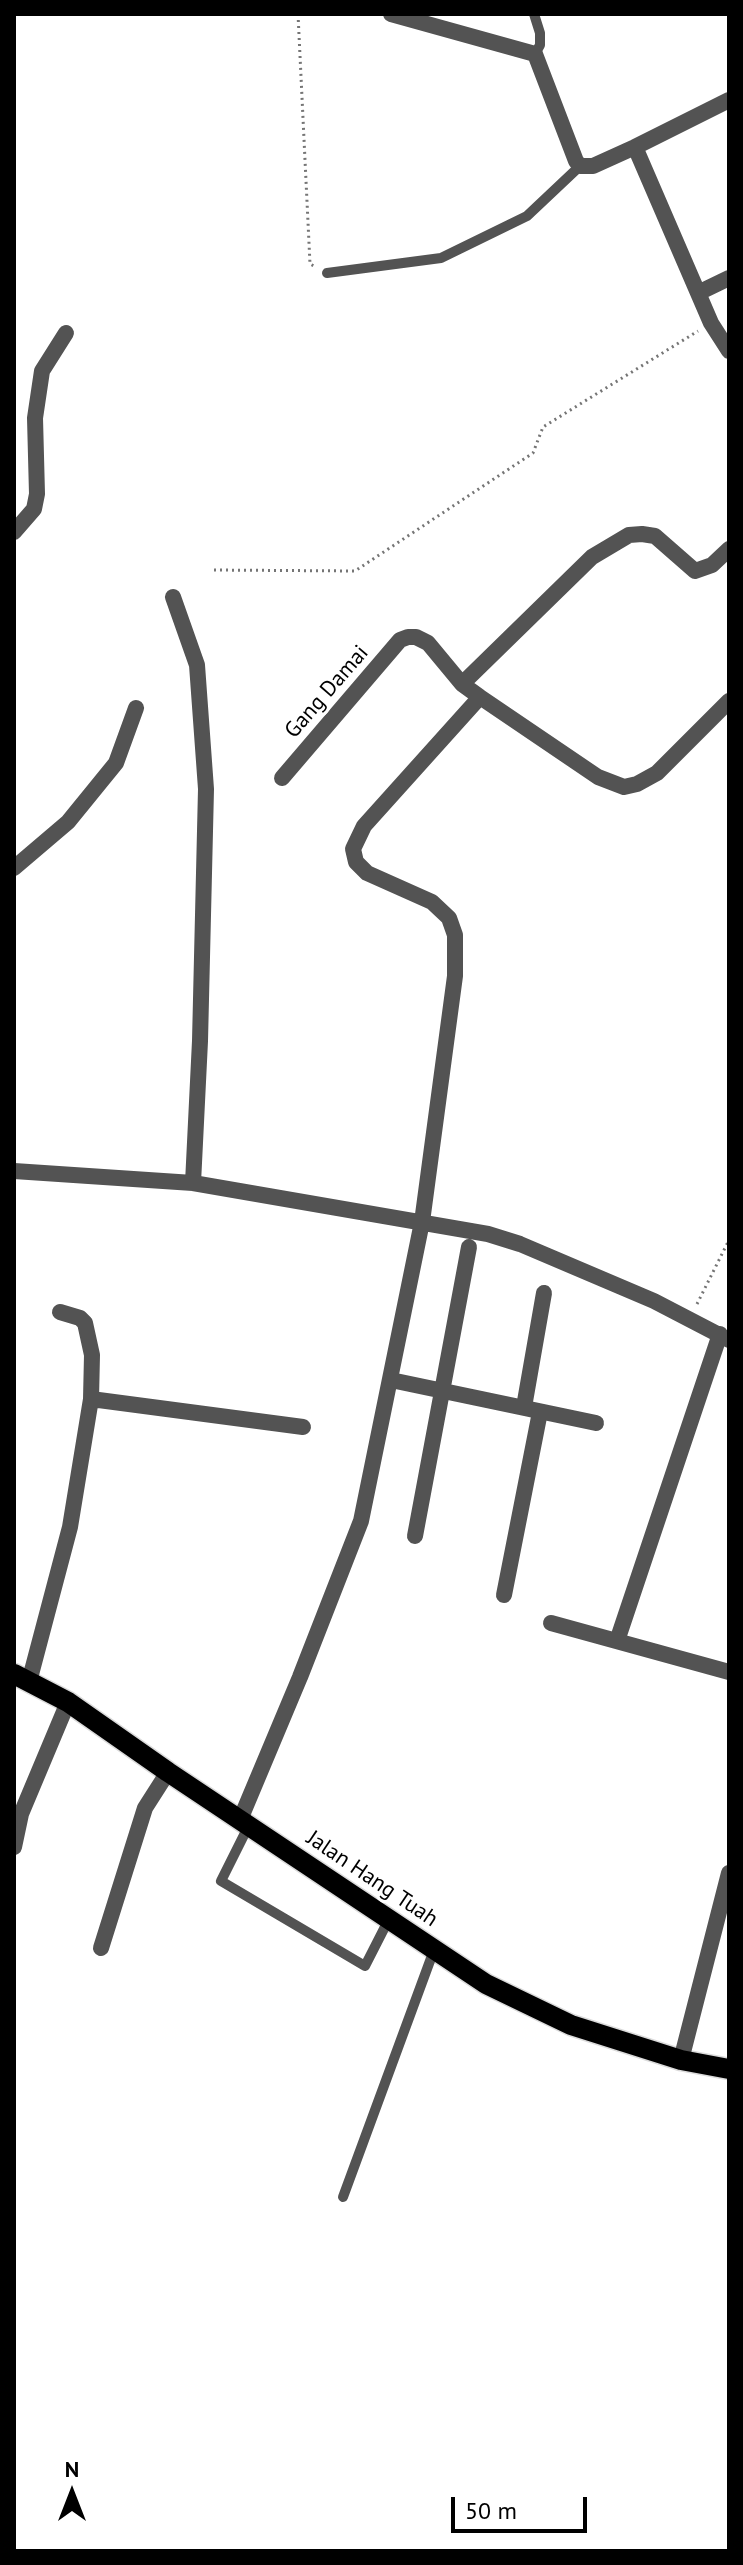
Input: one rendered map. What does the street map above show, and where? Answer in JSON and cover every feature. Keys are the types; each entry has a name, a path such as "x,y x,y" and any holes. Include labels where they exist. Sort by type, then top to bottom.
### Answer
{"main road":[{"name":"Jalan Hang Tuah","path":"22,1678 68,1702 486,1984 571,2025 681,2060 729,2069"}],"street":[{"path":"391,14 535,54 580,166 593,166 729,100"},
{"path":"635,147 711,323 729,351"},
{"path":"698,293 729,278"},
{"path":"14,532 34,509 38,467 35,418 42,371 66,333"},
{"path":"729,549 712,565 695,571 655,536 629,535 592,557 462,684 598,777 624,787 657,773 729,701"},
{"path":"173,597 197,665 205,775 200,1041 193,1183"},
{"name":"Gang Damai","path":"282,778 400,640 408,637 428,643 462,684"},
{"path":"244,1822 361,1521 422,1222 455,976 455,935 449,918 432,902 367,873 356,862 353,849 364,826 480,697"},
{"path":"14,868 68,822 116,763 136,708"},
{"path":"14,1171 193,1183 488,1234 520,1244 690,1318 725,1337 617,1641"},
{"path":"415,1536 469,1247"},
{"path":"504,1595 532,1409 544,1293"},
{"path":"22,1678 70,1527 91,1399 92,1355 85,1323 80,1318 60,1312"},
{"path":"391,1380 596,1423"},
{"path":"91,1399 303,1427"},
{"path":"551,1623 729,1672"},
{"path":"14,1847 21,1814 68,1702"},
{"path":"101,1948 145,1808 168,1772"},
{"path":"681,2060 729,1873"}],"lane":[{"path":"534,14 540,33 540,45 535,54"},
{"path":"327,273 441,258 527,216 580,166"},
{"path":"244,1822 221,1881 365,1966 389,1919"},
{"path":"343,2197 434,1950"}],"path":[{"path":"298,14 310,264 327,273"},
{"path":"214,570 355,571 533,453 543,427 711,323"},
{"path":"690,1318 729,1240"}]}
